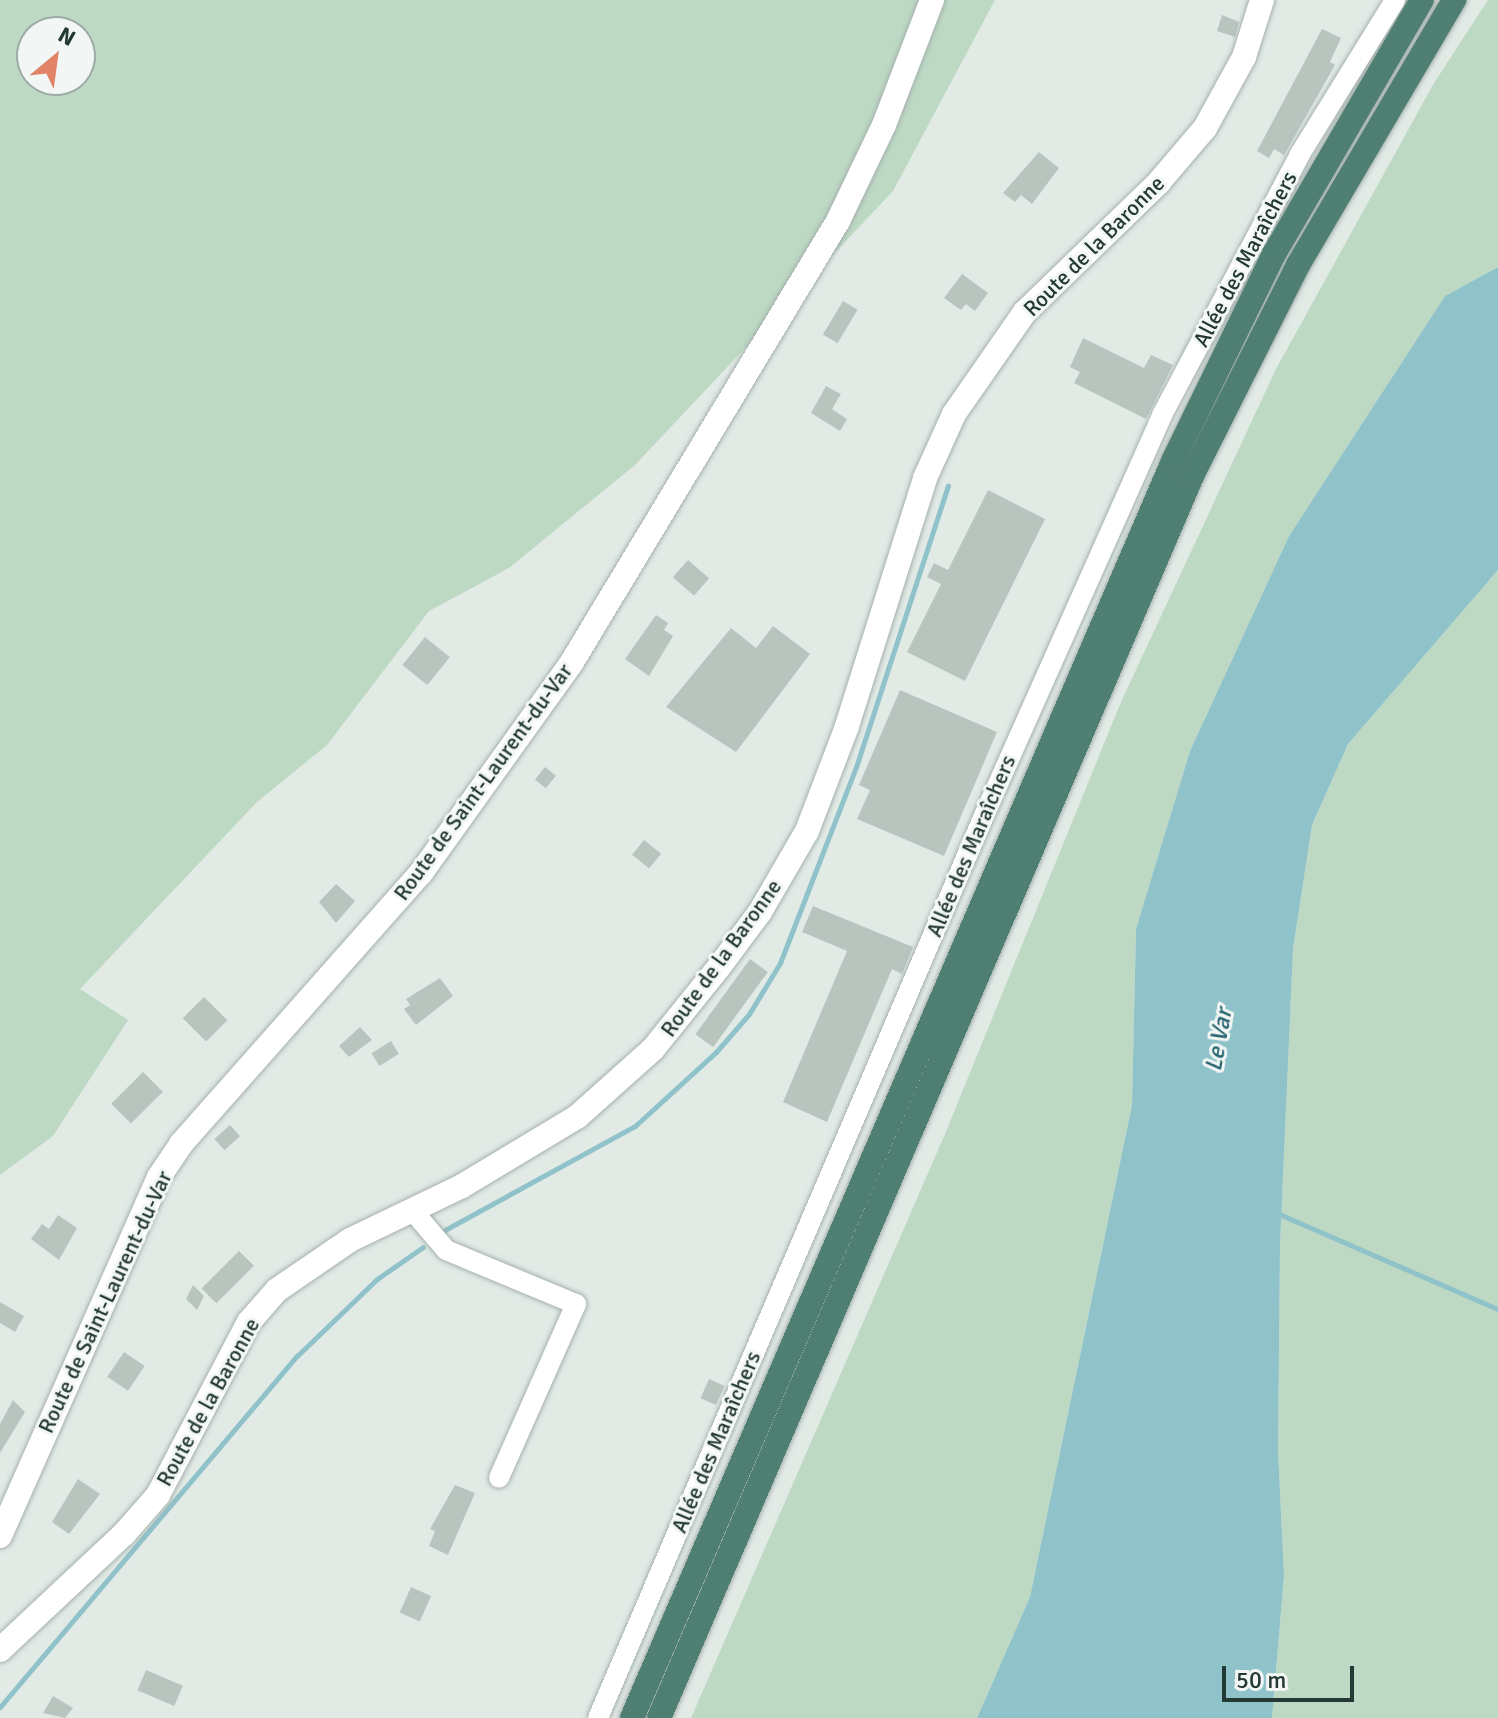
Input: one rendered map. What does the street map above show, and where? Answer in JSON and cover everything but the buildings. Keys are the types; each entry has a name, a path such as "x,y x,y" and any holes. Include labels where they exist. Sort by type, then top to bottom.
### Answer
{"highway":[{"path":"632,1718 1173,461 1281,241 1422,0"},
{"path":"659,1718 1193,474 1298,265 1454,0"}],"main road":[{"name":"Route de Saint-Laurent-du-Var","path":"0,1536 159,1177 181,1144 421,873 572,662 838,221 884,125 932,0"},
{"name":"Route de la Baronne","path":"0,1650 130,1528 158,1495 249,1322 277,1290 350,1240 539,1142 605,1096 669,1032 760,912 818,801 925,478 954,414 1025,312 1159,182 1205,128 1239,68 1262,0"}],"street":[{"name":"Allée des Maraîchers","path":"598,1718 980,825 1162,415 1300,154 1395,0"},
{"path":"412,1210 446,1250 576,1304 499,1478"}],"green space":[{"path":"0,0 995,0 893,191 635,465 509,568 429,611 327,745 257,802 80,989 128,1020 53,1136 0,1175"},
{"path":"1488,0 1498,0 1498,267 1445,296 1289,536 1190,751 1136,929 1132,1105 1030,1597 977,1718 691,1718 945,1134 1121,702 1276,369 1434,83"},
{"path":"1498,570 1498,1718 1272,1718 1284,1576 1278,1450 1280,1246 1293,949 1312,825 1348,744"}],"water":[{"name":"Le Var","path":"1498,267 1498,570 1348,744 1312,825 1293,949 1280,1246 1278,1450 1284,1576 1272,1718 977,1718 1030,1597 1132,1105 1136,929 1190,751 1289,536 1445,296"}],"waterway":[{"path":"443,1231 635,1126 716,1052 749,1014 780,963 856,767 948,486"},
{"path":"1279,1214 1498,1309"},
{"path":"0,1707 297,1356 377,1279 423,1247"}]}
